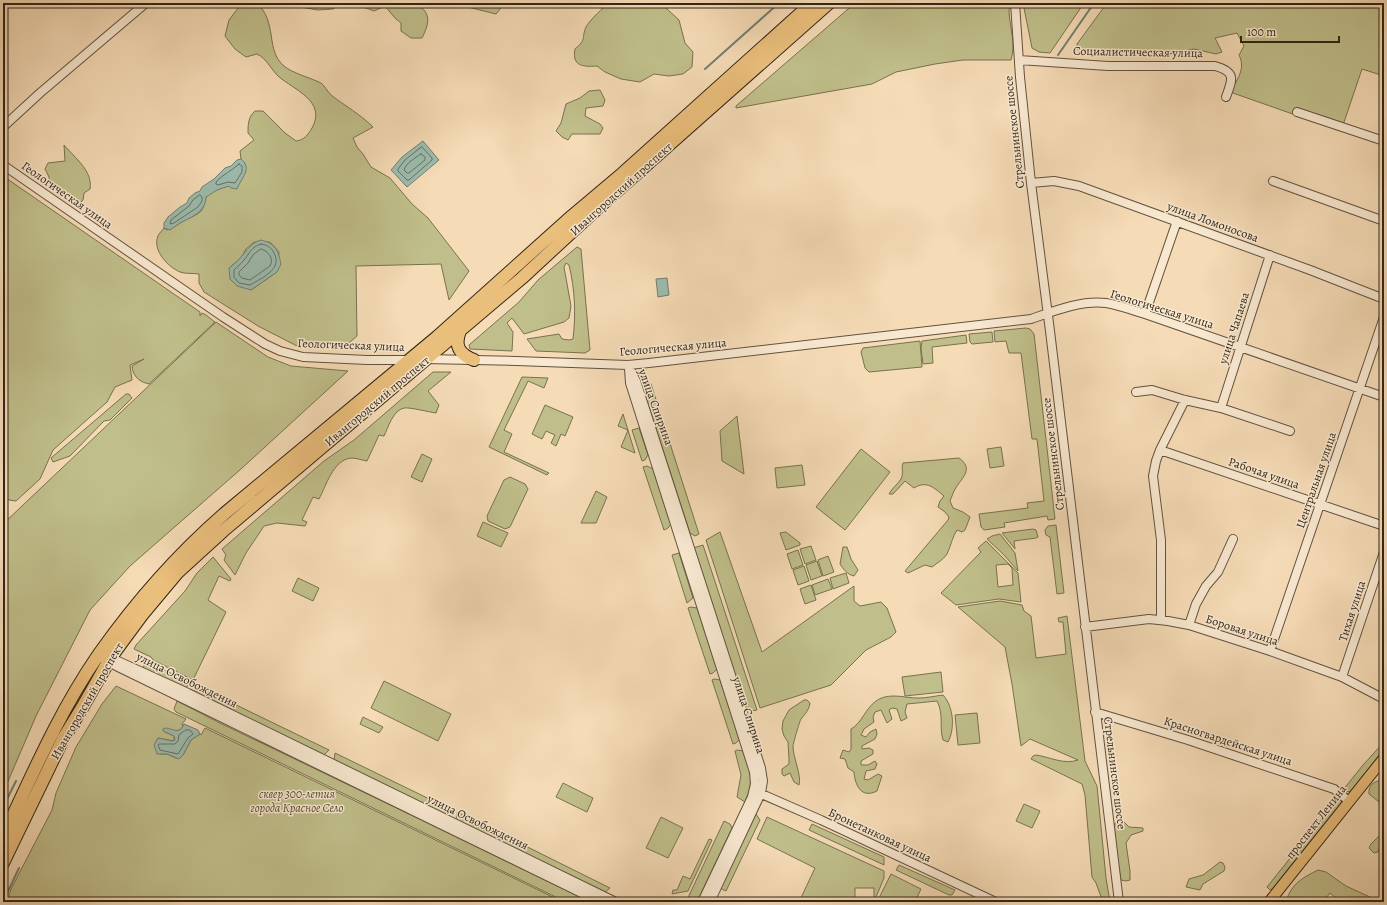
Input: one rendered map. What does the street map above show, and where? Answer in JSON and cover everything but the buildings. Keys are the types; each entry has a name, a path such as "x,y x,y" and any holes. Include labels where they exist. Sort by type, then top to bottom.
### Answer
{"highway":[{"name":"Ивангородский проспект","path":"3,863 63,738 82,708 106,658 148,591 196,539 224,514 410,360 572,216 623,173 812,3"},
{"name":"Ивангородский проспект","path":"3,837 59,722 77,690 106,658 178,572 223,530 522,278 601,205 829,3"},
{"path":"460,331 457,342 458,348 467,357 474,360"}],"main road":[{"name":"проспект Ленина","path":"1269,902 1384,758"}],"street":[{"path":"3,127 40,93 146,3"},
{"name":"Стрельнинское шоссе","path":"1016,3 1019,60 1031,183 1119,902"},
{"name":"Социалистическая улица","path":"1019,60 1108,66 1215,66 1230,74 1232,80 1226,98"},
{"path":"1297,112 1384,141"},
{"name":"Геологическая улица","path":"3,165 213,310 265,344 280,351 302,357 367,360 426,359 628,365 1024,320 1083,304 1098,302 1116,305 1145,314 1384,397"},
{"name":"улица Ломоносова","path":"1031,183 1054,181 1079,186 1270,255 1384,299"},
{"path":"1273,181 1384,221"},
{"path":"1145,314 1177,221"},
{"name":"улица Чапаева","path":"1221,408 1270,255"},
{"name":"Центральная улица","path":"1270,651 1361,389 1384,317"},
{"name":"улица Спирина","path":"628,365 630,383 753,766 755,778 757,792 710,902"},
{"path":"1136,392 1152,390 1185,400 1221,408 1290,430"},
{"path":"1161,619 1161,540 1153,476 1160,450 1185,400"},
{"name":"Рабочая улица","path":"1160,450 1384,526"},
{"path":"1189,625 1196,604 1206,586 1218,572 1233,539"},
{"name":"Тихая улица","path":"1342,677 1384,552"},
{"name":"Боровая улица","path":"1085,626 1161,619 1189,625 1270,651 1342,677 1384,699"},
{"name":"улица Освобождения","path":"106,658 600,902"},
{"name":"улица Освобождения","path":"106,658 616,902"},
{"name":"Красногвардейская улица","path":"1096,712 1188,740 1334,789 1349,801"},
{"name":"улица Спирина","path":"702,902 748,807 757,792"},
{"name":"Бронетанковая улица","path":"757,792 821,820 996,902"}],"green space":[{"path":"251,3 257,3 267,19 278,60 287,69 321,83 331,95 358,114 373,127 353,138 357,147 371,167 390,178 412,204 428,218 469,271 449,300 441,264 356,266 357,336 343,348 297,346 258,326 204,292 199,283 199,274 184,273 175,270 162,257 157,247 157,241 158,235 164,228 167,230 170,229 198,214 203,208 206,197 210,193 222,187 239,183 245,173 245,163 241,159 240,151 254,140 248,133 248,127 250,118 255,111 263,111 285,133 296,141 301,140 307,135 316,119 315,110 307,97 278,76 260,56 257,54 246,57 235,49 225,36 229,20 239,7","holes":["254,242 270,242 279,252 277,272 251,290 229,268 241,258 246,249"]},
{"path":"287,3 341,3 333,9 318,10 288,5"},
{"path":"353,3 413,3 419,6 426,13 428,18 427,27 422,38 411,38 401,31 401,23 385,6 374,11"},
{"path":"467,3 505,3 496,14 468,7"},
{"path":"610,3 663,3 679,20 685,43 693,52 692,67 683,74 669,76 654,74 640,82 621,79 605,72 597,66 583,66 579,64 575,59 575,49 582,41 586,27 604,7"},
{"path":"855,3 1009,3 1013,42 1011,60 963,60 935,64 896,72 872,84 736,108 736,106"},
{"path":"1023,3 1084,3 1050,53 1039,52 1032,48"},
{"path":"1107,3 1384,3 1384,76 1362,69 1341,131 1230,92 1238,79 1242,65 1239,55 1244,46 1237,33 1215,38 1222,52 1216,54 1194,49 1164,55 1081,54 1077,49 1077,44"},
{"path":"600,90 605,100 603,106 586,108 585,116 600,124 603,128 600,134 572,134 568,140 562,137 556,131 561,123 566,104 580,98 589,91"},
{"path":"64,145 82,165 89,176 90,189 84,193 83,200 80,203 71,201 49,184 49,177 45,169 48,163 65,161"},
{"path":"3,176 200,312 200,316 202,313 215,322 149,384 143,382 135,376 132,366 144,359 130,365 132,380 115,387 107,402 53,450 40,479 16,501 3,499"},
{"path":"577,247 581,249 590,350 585,353 536,351 527,339 559,334 562,339 573,339 575,311 574,293 569,265 566,263 564,267 571,306 569,318 564,322 524,334 512,318 507,323 513,332 512,351 470,349 469,345 519,302 538,280"},
{"path":"216,322 268,357 291,366 348,371 241,469 130,566 90,610 36,716 3,793 3,524"},
{"path":"1026,328 1030,329 1034,334 1055,519 1048,520 1047,516 1004,523 1005,527 984,530 981,527 979,514 1028,508 1027,503 1044,501 1037,439 1032,439 1021,353 1009,353 1006,341 995,342 994,331"},
{"path":"992,332 993,342 972,344 970,342 969,334"},
{"path":"966,335 967,343 932,347 933,363 923,364 921,348 922,341"},
{"path":"920,341 922,367 869,372 865,368 861,352 863,348"},
{"path":"433,372 451,372 428,391 439,405 436,413 407,408 400,409 391,420 384,436 379,435 367,461 351,458 339,463 327,481 319,499 313,497 302,520 307,522 305,526 277,523 264,526 246,553 235,575 224,560 226,555 222,549 324,461 354,440"},
{"path":"522,377 548,378 544,388 528,381 504,430 512,434 504,452 549,473 547,475 489,447"},
{"path":"646,381 651,384 699,534 695,536 690,533 641,382"},
{"path":"126,394 129,394 132,398 110,420 104,421 70,456 53,462 51,458"},
{"path":"545,405 573,417 565,436 561,434 556,446 551,443 555,435 546,431 542,439 532,434"},
{"path":"623,414 628,430 618,426"},
{"path":"737,416 744,474 722,461 720,431"},
{"path":"639,428 648,455 645,460 642,461 632,430"},
{"path":"628,430 635,453 621,447"},
{"path":"1001,447 1004,466 990,468 987,449"},
{"path":"861,449 890,472 845,530 816,507"},
{"path":"422,454 432,459 422,482 411,477"},
{"path":"959,458 966,465 966,472 955,489 950,501 953,508 970,517 965,530 962,532 957,530 944,558 932,567 925,565 908,573 905,571 948,520 949,517 938,507 944,496 930,486 923,485 914,488 905,481 893,494 889,494 901,479 903,463"},
{"path":"802,465 805,485 777,488 775,468"},
{"path":"647,466 653,469 671,524 664,530 643,467"},
{"path":"510,477 525,484 528,489 510,527 505,529 488,521 487,516 504,480"},
{"path":"596,491 607,497 596,523 581,523"},
{"path":"483,522 508,533 501,547 477,536"},
{"path":"1056,525 1064,593 1057,594 1050,537 1046,535 1045,530 1048,526"},
{"path":"1033,529 1036,530 1038,537 1014,541 1015,549 1002,533"},
{"path":"720,532 762,652 854,586 854,601 860,606 881,602 887,608 896,632 891,637 866,650 831,685 760,708 706,540"},
{"path":"786,532 800,543 800,545 786,550 780,533"},
{"path":"1000,534 1015,553 1018,571 987,539"},
{"path":"986,541 1018,573 1021,602 999,599 956,605 941,593 981,552 978,548","holes":["1008,564 1012,568 1013,585 998,587 996,565"]},
{"path":"703,545 757,710 746,710 693,548"},
{"path":"811,546 816,560 805,564 800,549"},
{"path":"843,547 847,547 851,559 858,570 854,576 846,572 840,564"},
{"path":"798,550 803,565 792,569 787,554"},
{"path":"679,553 693,598 687,603 672,555"},
{"path":"828,556 834,572 823,576 818,560"},
{"path":"213,557 231,579 230,581 219,576 208,600 226,612 193,680 134,649 185,591 197,573"},
{"path":"817,561 822,576 811,580 806,565"},
{"path":"804,566 809,581 798,585 793,570"},
{"path":"846,573 849,583 833,589 830,578"},
{"path":"298,578 319,588 313,601 292,591"},
{"path":"828,579 832,589 815,595 812,585"},
{"path":"811,585 816,600 805,604 800,589"},
{"path":"1000,601 1022,605 1024,611 1031,616 1036,658 1066,654 1063,622 1059,622 1058,618 1067,616 1085,761 1097,786 1106,878 1110,902 1103,902 1096,883 1092,877 1085,795 1082,784 1031,759 1036,755 1068,762 1078,760 1030,739 1021,746 1005,647 958,607"},
{"path":"688,608 697,608 717,669 710,674"},
{"path":"146,661 191,683 185,688 143,668"},
{"path":"941,672 943,692 905,696 902,677"},
{"path":"712,680 720,680 740,739 733,744"},
{"path":"384,681 451,714 438,741 371,708"},
{"path":"195,685 329,750 323,756 195,693"},
{"name":"сквер 300-летия города Красное Село","path":"116,686 186,719 182,724 183,726 181,730 165,732 174,736 174,741 157,739 160,754 167,754 176,758 183,755 191,740 200,734 201,735 205,728 563,902 7,902 11,889 52,810 56,793 76,747 102,704"},
{"path":"943,695 947,700 952,718 952,731 948,742 943,740 941,716 937,701 907,704 905,712 907,718 901,721 897,709 892,708 889,710 892,719 887,723 881,710 875,712 873,717 874,722 864,729 861,735 866,737 870,732 876,729 877,734 875,739 862,746 862,749 869,748 873,750 873,754 861,761 861,765 868,765 875,761 877,764 875,769 866,771 864,779 868,780 878,774 882,776 877,791 871,793 863,792 857,786 854,772 848,768 845,759 840,758 843,750 849,752 851,749 851,729 858,723 872,704 881,698 897,696 921,698"},
{"path":"804,700 807,700 810,703 807,712 800,720 793,746 800,781 799,785 794,782 790,773 784,776 782,774 782,769 789,764 789,759 788,742 782,729 783,721 789,710"},
{"path":"177,701 592,902 566,902 176,712 174,709"},
{"path":"977,713 980,743 958,745 955,715"},
{"path":"363,717 383,727 379,733 360,724"},
{"path":"1384,742 1384,750 1350,792 1343,790 1363,765"},
{"path":"735,751 744,751 750,771 750,788 745,802 737,797 741,775"},
{"path":"335,753 452,810 446,816 334,761"},
{"path":"1384,780 1384,806 1369,794 1369,791 1371,785 1378,781"},
{"path":"563,783 593,798 587,812 556,797"},
{"path":"1340,796 1342,800 1341,803 1270,890 1267,887"},
{"path":"1024,804 1040,811 1032,828 1016,821"},
{"path":"457,812 610,888 604,893 456,820"},
{"path":"756,814 760,820 726,891 720,888"},
{"path":"661,817 683,828 668,858 646,848"},
{"path":"767,817 884,871 884,878 874,902 799,902 815,868 757,839","holes":["855,888 874,888 874,898 855,898"]},
{"path":"1122,820 1129,827 1143,828 1143,831 1131,835 1126,843 1130,880 1126,881 1121,880 1114,844 1115,823"},
{"path":"724,821 730,824 732,828 697,902 686,902"},
{"path":"812,824 884,857 884,865 809,830"},
{"path":"1384,831 1384,842 1381,844 1378,852 1374,853 1369,848"},
{"path":"709,839 712,840 688,891 672,894 673,890 677,890 683,876 690,879"},
{"path":"1220,862 1223,863 1225,867 1224,871 1203,884 1200,890 1186,887 1189,879 1203,875"},
{"path":"899,865 955,890 952,895 949,895 896,870"},
{"path":"1318,870 1326,872 1346,886 1370,897 1367,902 1341,902 1330,893 1323,902 1286,902 1294,886 1298,882"},
{"path":"891,874 921,889 915,902 877,902"}],"water":[{"path":"423,141 439,160 407,187 391,170 402,157"},
{"path":"241,159 246,166 246,170 237,189 229,186 217,190 206,197 204,206 195,215 170,230 164,228 164,223 168,217 187,203 189,198 200,191 202,187 214,179 225,168"},
{"path":"261,240 270,243 276,248 281,264 277,272 251,290 237,286 230,279 229,268 252,245"},
{"path":"667,278 669,295 658,297 656,279"},
{"path":"184,724 198,730 200,734 191,740 183,755 179,759 167,754 157,754 154,745 158,738 172,741 175,740 174,736 163,731 163,729 180,730"}],"waterway":[{"path":"705,69 779,3"},
{"path":"1058,55 1094,3"},
{"path":"3,807 16,781"},
{"path":"3,902 19,868"}]}
